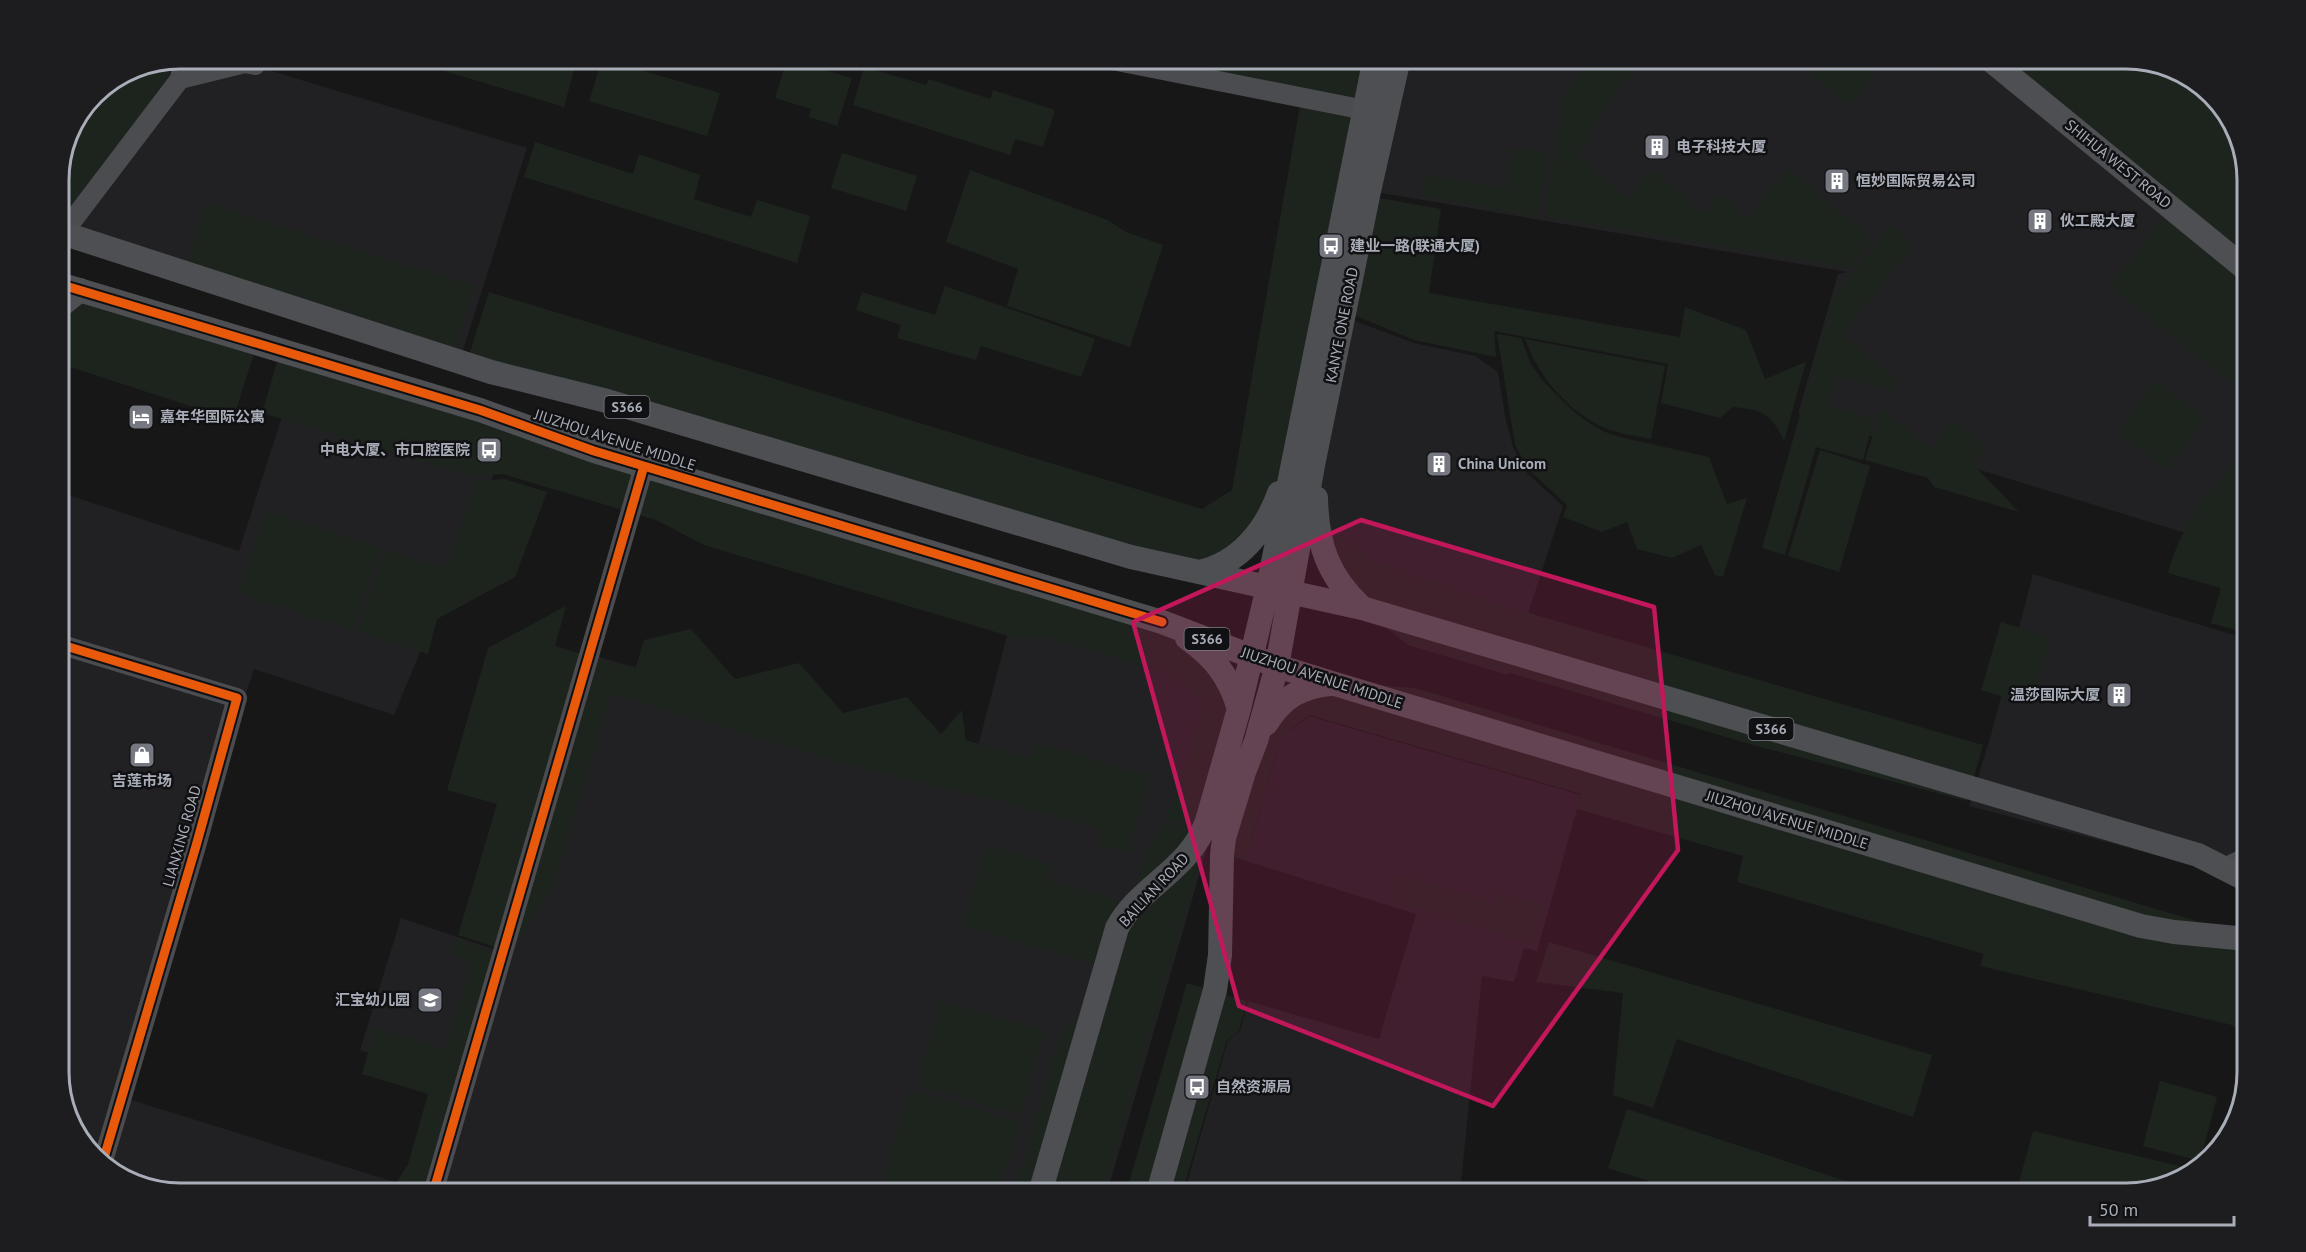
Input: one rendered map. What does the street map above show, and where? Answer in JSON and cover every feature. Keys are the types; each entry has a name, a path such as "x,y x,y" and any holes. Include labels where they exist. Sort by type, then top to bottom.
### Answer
{"main road":[{"name":"KANYE ONE ROAD","path":"1304,456 1373,69"},
{"name":"KANYE ONE ROAD","path":"1279,590 1282,525 1304,456 1397,69"},
{"name":"SHIHUA WEST ROAD","path":"2001,69 2237,262"},
{"name":"JIUZHOU AVENUE MIDDLE","path":"69,236 448,360 607,401 1131,557 1362,608 2198,855 2237,876"},
{"name":"JIUZHOU AVENUE MIDDLE","path":"69,287 480,410 594,451 1162,622 1276,666 1335,684 2141,926 2174,932 2237,938"},
{"path":"1199,572 1208,570 1235,556 1256,538 1304,456"},
{"path":"1304,456 1320,542 1330,569 1348,594 1362,608"},
{"path":"1161,1183 1212,1004 1220,955 1223,846 1241,781 1256,741 1276,666 1279,590"},
{"name":"BAILIAN ROAD","path":"1043,1183 1114,936 1120,923 1129,912 1177,867 1200,838 1239,709 1252,656 1279,590"},
{"path":"1162,622 1200,647 1219,667 1232,686 1239,709"},
{"path":"1256,741 1282,702 1295,692 1313,686 1335,684"}],"street":[{"path":"69,223 180,79 182,69"},
{"path":"180,79 221,69"},
{"path":"1158,69 1365,110"},
{"path":"436,1183 644,466"},
{"name":"LIANXING ROAD","path":"69,647 237,698 105,1153"},
{"path":"2222,869 2237,862"}],"highlighted area":[{"path":"1361,520 1654,607 1678,850 1493,1106 1239,1006 1133,622"}],"shaded area":[{"path":"177,69 176,76 69,212 71,159 77,138 84,125 107,97 131,80 159,71"},
{"path":"221,69 265,69 527,148 459,363 69,235 69,225 180,79"},
{"path":"438,69 574,69 564,107"},
{"path":"599,69 637,69 720,93 707,136 589,101"},
{"path":"784,69 821,69 852,78 837,126 809,117 811,109 775,98"},
{"path":"863,69 871,69 926,85 929,79 990,99 993,90 1055,110 1043,147 1015,139 1010,155 853,105"},
{"path":"1182,69 1364,69 1357,102"},
{"path":"1397,69 2000,69 2237,262 2237,552 2192,535 1798,414 1838,274 1847,272 1369,191"},
{"path":"1585,69 1636,69 1611,100 1577,156 1628,198 1652,171 1704,213 1719,195 1748,218 1788,169 1873,240 1848,268 1544,217 1564,96"},
{"path":"1816,69 1866,69 1875,76 1850,107 1811,75"},
{"path":"1933,69 1946,69 1940,76"},
{"path":"2002,69 2140,70 2175,80 2199,97 2226,131 2235,159 2237,261"},
{"path":"1301,100 1357,112 1289,449 1270,503 1239,545 1192,565 469,355 489,292 1202,509 1232,490"},
{"path":"535,142 633,174 639,154 700,175 694,199 751,217 757,200 810,216 797,263 524,177"},
{"path":"1513,148 1548,154 1537,217 1422,196 1426,174 1506,189"},
{"path":"842,153 917,176 906,211 831,188"},
{"path":"970,170 1108,220 1126,232 1163,245 1130,347 1007,306 1018,269 946,242"},
{"path":"1374,197 1441,209 1429,293 1680,337 1685,307 1746,330 1765,379 1806,362 1784,441 1775,424 1759,412 1733,407 1720,418 1661,403 1668,364 1494,331 1496,357 1414,340 1349,313"},
{"path":"205,203 474,286 455,349 186,266"},
{"path":"2165,217 2237,274 2237,387 2110,287"},
{"path":"1891,226 1914,245 1842,335 1898,380 1890,391 1837,376 1829,406 1874,419 1863,460 1816,447 1785,555 1762,548 1834,296"},
{"path":"945,286 1095,339 1081,377 981,346 976,360 897,338 901,325 856,310 862,292 935,315"},
{"path":"85,296 255,350 233,420 69,367 69,308"},
{"path":"1344,317 1414,343 1475,356 1498,372 1513,447 1527,473 1563,506 1508,675 1408,645 1375,619 1317,516"},
{"path":"1497,334 1521,338 1531,364 1542,380 1574,412 1589,423 1620,437 1709,457 1727,504 1747,498 1723,577 1715,575 1701,545 1672,558 1637,549 1627,522 1602,532 1563,517 1567,505 1529,470 1515,445"},
{"path":"1525,339 1665,366 1651,439 1610,430 1579,413 1546,379"},
{"path":"280,352 1176,633 1230,687 1209,832 1165,818 1175,799 1203,702 1160,670 1043,637 1022,640 704,545 656,520 503,474 474,477 262,413"},
{"path":"301,357 516,421 394,715 254,669 185,882 122,1097 398,1183 180,1183 159,1181 131,1172 97,1145 80,1121 71,1093 69,1079 69,495 239,551"},
{"path":"2156,381 2205,420 2166,469 2117,431"},
{"path":"1881,409 1932,448 1953,421 1986,447 1973,464 2019,512 1934,487 1928,478 1865,460"},
{"path":"1820,450 1870,466 1839,572 1788,556"},
{"path":"2237,457 2237,630 2211,623 2221,588 2168,573 2181,538 2212,489"},
{"path":"505,479 547,492 515,577 437,619 428,654 357,631 385,550 447,569 475,481"},
{"path":"266,511 381,548 353,631 238,593"},
{"path":"1332,529 1379,563 1505,606 1983,745 1967,801 1753,745 1409,643 1376,617 1322,540"},
{"path":"1024,571 1133,604 1240,734 1110,1183 433,1183 462,1081 360,1050 401,918 499,951 585,653 973,765"},
{"name":"温莎国际大厦","path":"2033,574 2237,636 2237,861 2216,871 1969,806 1991,735"},
{"path":"566,606 555,646 635,670 644,640 691,629 735,679 799,663 843,713 907,697 941,734 962,710 966,740 1032,759 1037,743 1150,776 1128,853 1099,845 1102,830 1012,804 838,762 611,694 552,888 511,952 458,935 497,804 447,790 488,648"},
{"path":"2001,622 2051,638 2031,705 1981,690"},
{"path":"1364,684 1415,688 2237,933 2237,1030 2232,1025 1980,966 1984,954 1737,882 1743,856 1577,809 1581,794 1309,715 1280,738 1246,861 1223,854 1282,703"},
{"path":"1309,716 1581,795 1537,951 1524,948 1514,982 1482,976 1461,1183 1187,1183 1228,1040 1240,1031 1248,1001 1379,1039 1416,914 1246,861 1280,738"},
{"path":"1164,821 1208,834 1106,1183 1016,1183 1059,1036 1106,985 1142,863"},
{"path":"986,845 1051,864 1047,880 1119,900 1100,966 963,926"},
{"path":"1398,874 1495,903 1499,892 1544,905 1532,944 1390,901"},
{"path":"456,939 509,957 441,1183 396,1183 408,1164 428,1094 362,1074 375,1028 445,1050 472,962 451,955"},
{"path":"1549,942 1932,1055 1913,1117 1677,1039 1653,1108 1613,1095 1623,993 1536,982"},
{"path":"1187,983 1247,1001 1239,1031 1227,1040 1185,1183 1129,1183"},
{"path":"941,1001 1044,1031 1020,1115 917,1085"},
{"path":"2160,1081 2217,1097 2203,1151 2193,1159 2143,1146"},
{"path":"910,1089 1020,1122 1002,1183 882,1183"},
{"path":"1627,1109 1852,1183 1655,1183 1608,1168"},
{"path":"2033,1131 2183,1167 2168,1175 2140,1182 2019,1183"}],"cycle path":[{"path":"69,287 480,410 594,451 1162,622"},
{"path":"436,1183 644,466"},
{"path":"69,647 237,698 105,1153"}],"place":[{"name":"电子科技大厦","path":"1657,147"},
{"name":"恒妙国际贸易公司","path":"1837,181"},
{"name":"伙工殿大厦","path":"2040,221"},
{"name":"建业一路(联通大厦)","path":"1331,246"},
{"name":"嘉年华国际公寓","path":"141,417"},
{"name":"中电大厦、市口腔医院","path":"489,450"},
{"name":"China Unicom","path":"1439,464"},
{"name":"温莎国际大厦","path":"2119,695"},
{"name":"吉莲市场","path":"142,755"},
{"name":"汇宝幼儿园","path":"430,1000"},
{"name":"自然资源局","path":"1197,1087"}]}
